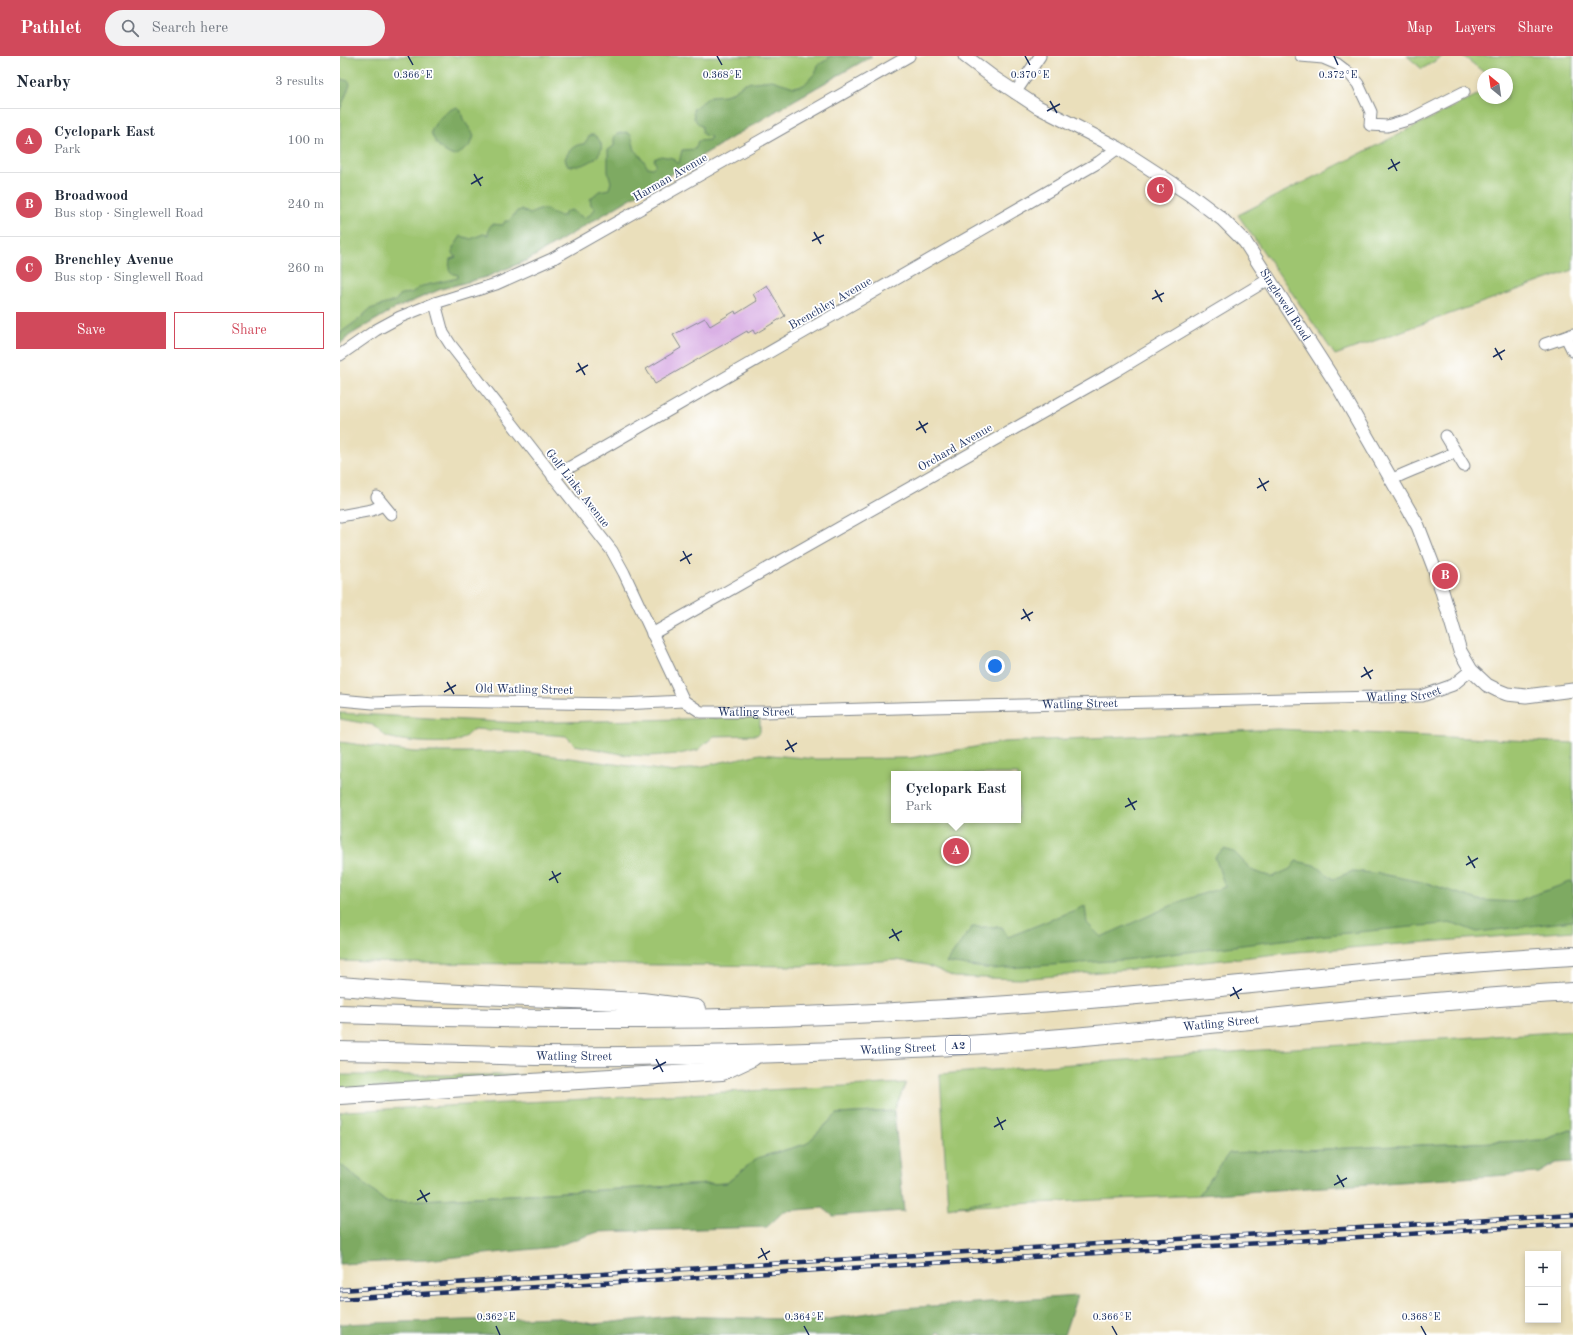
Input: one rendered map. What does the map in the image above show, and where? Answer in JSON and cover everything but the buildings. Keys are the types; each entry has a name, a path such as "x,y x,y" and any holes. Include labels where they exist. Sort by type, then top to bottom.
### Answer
{"highway":[{"path":"340,1014 607,1019 854,1014 1026,1004 1159,993 1432,965 1573,956"},
{"path":"340,986 453,994 642,1002 762,1017"},
{"name":"Watling Street","path":"340,1051 546,1056 756,1054 937,1046 1092,1036 1269,1017 1482,998 1573,992"},
{"path":"340,1095 722,1071 756,1054"}],"street":[{"name":"Harman Avenue","path":"340,355 383,326 410,313 435,303 490,287 520,275 552,259 909,56"},
{"name":"Singlewell Road","path":"965,56 1038,107 1118,148 1189,194 1222,219 1245,242 1339,388 1421,531 1438,578 1460,651 1471,670 1487,685 1507,694 1526,696 1573,690"},
{"path":"1015,92 1040,56"},
{"path":"1301,56 1323,58 1337,64 1350,74 1358,84 1371,112 1370,125 1387,126 1411,119 1464,92"},
{"name":"Brenchley Avenue","path":"553,477 1100,162 1118,148"},
{"name":"Orchard Avenue","path":"652,634 1116,371 1269,279"},
{"name":"Golf Links Avenue","path":"435,303 443,333 450,344 612,551 684,701"},
{"path":"1545,344 1570,335 1573,351"},
{"path":"1446,436 1464,466"},
{"path":"1391,480 1405,472 1440,460 1456,452"},
{"path":"340,516 372,510 380,501 391,514"},
{"name":"Watling Street","path":"684,701 701,712 764,712 956,706 1422,696 1453,685 1471,670"},
{"name":"Old Watling Street","path":"340,700 373,703 428,701 622,704 684,701"}],"green space":[{"path":"340,56 872,56 791,102 528,260 486,277 441,289 394,309 350,335 340,344"},
{"path":"830,56 872,56 791,102 528,260 486,277 441,289 394,309 350,335 340,344 340,333 370,309 395,301 401,294 411,293 422,286 458,278 458,275 453,274 449,270 450,259 456,257 453,254 453,248 461,236 471,239 483,234 488,235 489,228 492,224 503,225 505,221 509,221 517,211 522,210 530,214 542,209 558,216 564,216 565,212 571,210 584,218 590,215 595,209 591,205 590,199 599,191 609,189 611,182 608,172 608,150 614,146 614,137 617,134 626,132 631,135 635,150 647,167 652,168 656,165 654,159 661,156 673,158 676,163 679,163 682,150 695,149 698,141 709,140 711,137 705,136 702,132 702,126 699,125 694,118 693,109 711,96 731,93 745,83 772,80 794,87 804,85 816,72 818,65"},
{"path":"1407,56 1443,56 1422,69"},
{"path":"1463,56 1573,56 1573,270 1335,355 1238,215 1477,95 1477,104 1513,104 1513,68 1478,68"},
{"path":"340,79 349,81 350,85 340,110"},
{"path":"457,107 461,111 463,119 474,135 469,146 454,156 440,147 431,132 441,116"},
{"path":"590,135 594,135 600,141 600,153 589,162 581,165 567,165 565,159 568,153 577,145 584,144"},
{"path":"340,713 519,723 760,717 760,732 757,735 714,736 698,750 679,754 649,756 626,755 575,745 566,736 475,729 462,739 454,742 435,743 395,739 386,736 373,725 340,719"},
{"path":"1278,729 1573,743 1573,931 1296,952 1157,967 1020,979 954,977 927,965 896,960 802,966 406,963 340,961 340,742 414,752 525,752 674,772 760,754 816,759 910,758 1004,742"},
{"path":"1224,849 1234,852 1253,871 1272,877 1290,869 1296,861 1314,865 1333,879 1353,871 1381,874 1427,883 1478,900 1514,902 1573,882 1573,921 1477,932 1453,923 1306,937 1124,960 993,969 946,963 972,927 1002,927 1008,937 1085,906 1087,923 1101,937 1186,899 1225,887 1215,857"},
{"path":"1573,1031 1573,1129 1544,1140 1230,1153 1199,1195 955,1207 991,1200 948,1208 940,1074 1245,1051"},
{"path":"340,1075 533,1075 340,1091"},
{"path":"906,1083 894,1111 837,1114 806,1144 757,1158 727,1183 385,1202 340,1164 340,1113 346,1111"},
{"path":"894,1111 904,1211 833,1216 823,1208 784,1211 767,1227 598,1232 554,1247 426,1260 340,1264 340,1164 386,1202 727,1183 757,1158 806,1144 837,1114"},
{"path":"1573,1129 1573,1162 1556,1163 1539,1173 1199,1195 1229,1153 1544,1140"},
{"path":"1077,1296 1064,1335 948,1335 937,1332 936,1335 340,1335 340,1324 555,1317 594,1324 672,1316 822,1320 902,1308"}],"railway":[{"path":"340,1290 1573,1215"},
{"path":"340,1299 1573,1224"}],"place":[{"name":"Brenchley Avenue","path":"1160,190"},
{"name":"Broadwood","path":"1445,576"},
{"name":"Cyclopark East","path":"956,851"}]}
